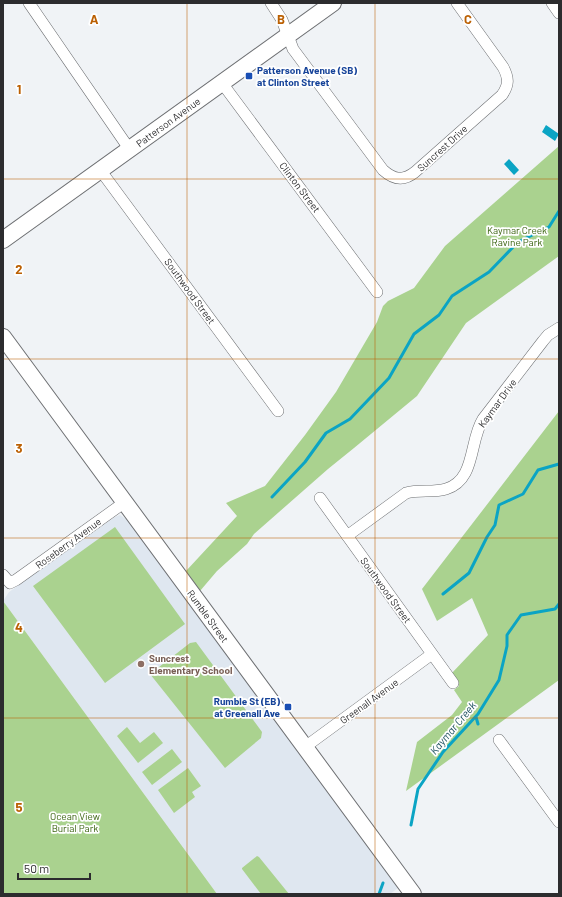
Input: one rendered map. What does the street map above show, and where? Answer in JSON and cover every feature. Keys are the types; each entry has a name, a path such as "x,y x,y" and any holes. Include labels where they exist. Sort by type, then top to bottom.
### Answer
{"street":[{"path":"29,3 130,150"},
{"name":"Suncrest Drive","path":"270,3 282,20 293,49 383,170 393,177 405,178 415,172 502,95 508,85 503,67 457,3"},
{"name":"Patterson Avenue","path":"3,240 333,3"},
{"path":"552,3 559,13"},
{"name":"Clinton Street","path":"222,84 377,292"},
{"name":"Southwood Street","path":"101,171 278,411"},
{"name":"Kaymar Drive","path":"348,536 406,493 416,491 445,490 460,481 466,472 476,432 483,419 543,341 559,328"},
{"name":"Rumble Street","path":"3,337 413,894"},
{"name":"Southwood Street","path":"320,498 453,683"},
{"name":"Roseberry Avenue","path":"7,579 16,580 125,502"},
{"name":"Greenall Avenue","path":"305,748 432,654"},
{"path":"498,740 559,822"}],"shaded area":[{"name":"Suncrest Elementary School","path":"120,515 127,520 279,726 315,770 316,776 398,888 390,894 217,894 3,601 9,592 115,517"}],"green space":[{"name":"Kaymar Creek Ravine Park","path":"559,146 559,256 466,323 417,396 328,469 254,534 247,544 217,571 200,591 186,571 237,516 226,503 265,486 336,392 377,322 383,306 388,301 414,288 445,246"},
{"path":"559,411 559,680 406,791 417,742 452,715 462,702 454,690 459,686 451,674 488,635 472,598 437,621 422,589"},
{"path":"115,527 185,624 105,683 33,586"},
{"name":"Ocean View Burial Park","path":"3,601 6,605 217,894 3,894"},
{"path":"196,642 262,732 261,738 225,768 150,674 190,643"},
{"path":"127,727 140,743 154,732 163,743 138,763 117,736"},
{"path":"172,749 182,762 152,785 142,772"},
{"path":"188,768 201,786 192,792 195,797 174,813 158,790"},
{"path":"257,856 289,894 261,894 242,869"}],"water":[{"path":"546,125 559,134 555,141 542,132"},
{"path":"509,159 519,170 514,175 504,164"}],"waterway":[{"path":"272,497 305,462 326,433 350,419 389,378 414,334 439,315 452,296 489,272 518,242 549,227 559,211"},
{"path":"443,594 469,573 487,537 495,525 499,505 523,494 538,470 559,464"},
{"name":"Kaymar Creek","path":"411,825 418,789 443,752 478,714 499,680 507,646 507,635 521,615 555,609 559,604"},
{"name":"Kaymar Creek","path":"476,717 478,724"},
{"name":"Kaymar Creek","path":"379,894 383,883"}],"place":[{"name":"Patterson Avenue (SB) at Clinton Street","path":"249,76"},
{"name":"Suncrest Elementary School","path":"141,664"},
{"name":"Rumble St (EB) at Greenall Ave","path":"288,707"}]}
